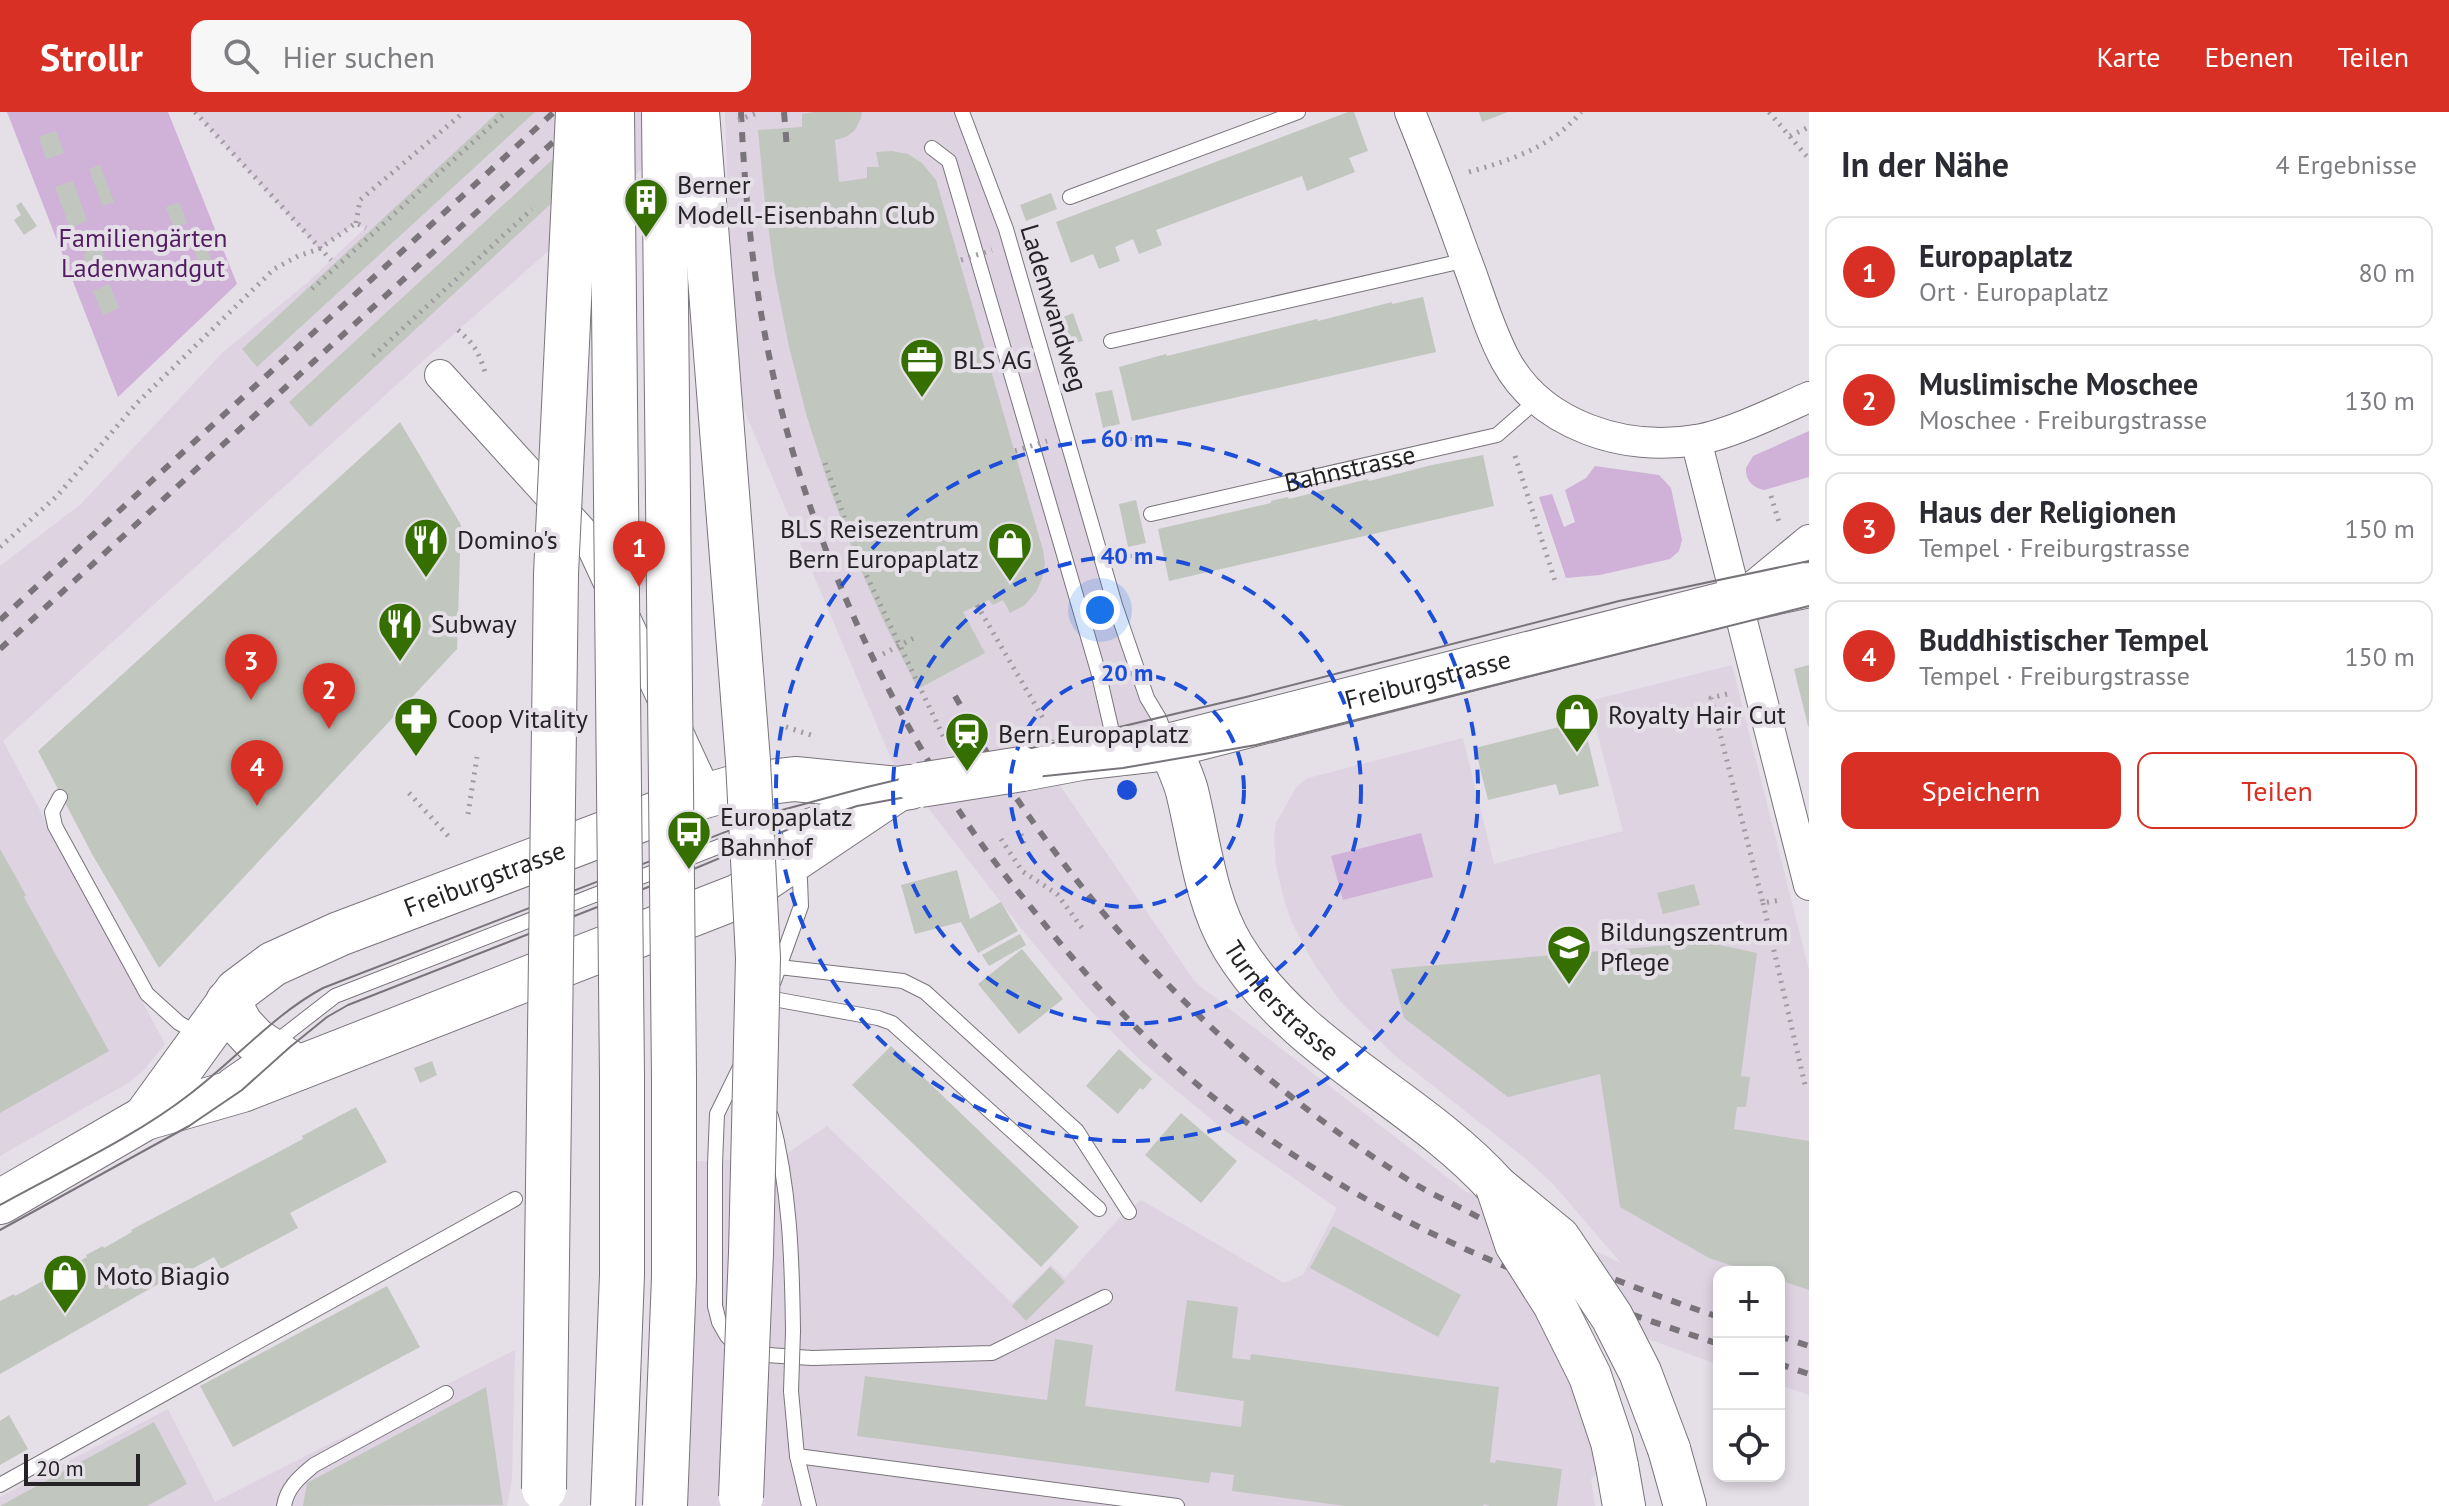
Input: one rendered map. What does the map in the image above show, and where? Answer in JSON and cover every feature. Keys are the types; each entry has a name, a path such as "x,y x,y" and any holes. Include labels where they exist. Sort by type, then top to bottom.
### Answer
{"main road":[{"path":"544,1489 556,574 578,112"},
{"path":"612,112 622,1077 622,1275 613,1506"},
{"path":"664,112 674,1062 674,1277 665,1506"},
{"path":"697,112 748,761 758,958 741,1497"},
{"path":"1736,601 1809,585"},
{"name":"Freiburgstrasse","path":"145,1118 237,991 273,964 339,934 707,795 743,785 795,779 909,787 1152,750 1736,601"},
{"name":"Turnierstrasse","path":"1170,746 1186,789 1217,916 1234,947 1259,983 1300,1027 1423,1118 1473,1161 1497,1187 1559,1238 1612,1317 1634,1358 1654,1403 1685,1506"},
{"name":"Freiburgstrasse","path":"0,1202 145,1118 242,1090 283,1058 739,896 792,841 909,787"},
{"path":"228,1002 241,1025 255,1040 283,1058"},
{"name":"Turnierstrasse","path":"1497,1187 1516,1244 1554,1304 1590,1376 1612,1442 1620,1486"}],"street":[{"path":"1410,112 1498,345 1519,381 1537,400 1560,416 1603,435 1644,442 1696,440 1809,397"},
{"path":"440,375 588,538 707,795"},
{"path":"1696,440 1805,888"},
{"name":"Freiburgstrasse","path":"1736,601 1809,540"}],"lane":[{"name":"Ladenwandweg","path":"962,112 1006,229 1115,605 1147,698 1170,746"},
{"path":"1070,197 1298,112"},
{"path":"932,148 949,161 1098,671 1117,754"},
{"path":"1111,341 1467,260"},
{"name":"Bahnstrasse","path":"1151,514 1497,435 1537,400"},
{"path":"60,797 52,812 55,826 147,994 179,1023 204,1037"},
{"path":"792,841 800,880 801,906 753,1042 717,1114 715,1306 727,1336 738,1347 768,1357 992,1353 1105,1297"},
{"path":"779,967 903,981 925,992 1077,1131 1129,1212"},
{"path":"768,998 892,1023 1099,1209"},
{"path":"753,1042 782,1159 792,1241 791,1391 797,1456 809,1506"},
{"path":"0,1485 515,1199"},
{"path":"284,1506 286,1495 296,1480 314,1465 446,1393"},
{"path":"797,1456 1177,1506"}],"path":[{"path":"195,112 331,260"},
{"path":"0,547 57,496 137,403 274,269 319,249 356,223 360,200 464,112"},
{"path":"312,289 506,112"},
{"path":"1769,112 1809,159"},
{"path":"1437,181 1520,156 1547,143 1579,113"},
{"path":"1790,136 1809,127"},
{"path":"356,223 366,228"},
{"path":"961,260 992,250"},
{"path":"373,356 432,301"},
{"path":"458,330 473,343"},
{"path":"1506,428 1556,584"},
{"path":"1015,451 1047,441"},
{"path":"825,463 860,562 941,733"},
{"path":"977,605 1044,720"},
{"path":"883,654 914,638"},
{"path":"1726,683 1729,694 1711,698 1805,1085 1809,1084"},
{"path":"468,814 477,757"},
{"path":"409,793 450,838"},
{"path":"1021,834 1025,847"},
{"path":"1001,839 1022,871 1057,894 1085,932"},
{"path":"1763,903 1805,888"}],"shaded area":[{"path":"195,112 707,112 424,360 3,741 165,1044 144,1070 128,1083 0,1156 0,566 81,504 223,352 307,283 365,228 356,223 319,249"},
{"path":"725,112 960,112 1003,230 1113,606 1158,740 1048,768 1195,982 1465,1191 1621,1263 1553,1184 1526,1159 1394,1055 1341,1002 1314,964 1292,923 1276,866 1276,823 1297,786 1308,778 1463,738 1494,864 1623,831 1589,701 1732,665 1809,970 1809,1395 1785,1387 1785,1266 1713,1266 1713,1363 1621,1329 1555,1311 1612,1459 1591,1479 1595,1506 677,1506 684,1162 782,1157 827,1126 1012,1303 1051,1265 1065,1278 1124,1213 1141,1200 1284,1283 1303,1275 1337,1208 1224,1130 1141,1061 1088,1008 1027,936 892,761 734,386"},
{"path":"515,1350 512,1480 507,1506 0,1506 0,1497 168,1409 215,1502"}],"green space":[{"name":"Familiengärten Ladenwandgut","path":"7,112 168,112 237,284 118,397"},
{"path":"1809,431 1809,477 1764,490 1750,483 1746,468 1753,456"},
{"path":"1595,466 1659,475 1671,488 1682,540 1679,551 1670,559 1600,575 1566,578 1539,497 1552,494 1564,527 1575,522 1565,490 1586,478"},
{"path":"1421,833 1433,877 1343,900 1331,856"}],"building":[{"path":"498,112 535,112 257,367 242,349"},
{"path":"604,112 625,112 636,125 310,427 289,402"},
{"path":"862,112 855,130 835,140 839,182 867,178 867,167 879,167 876,152 892,151 908,154 922,163 936,180 1043,550 1045,564 1042,579 1025,605 1010,613 1003,600 993,605 989,600 963,612 985,653 918,689 854,554 829,486 789,347 775,276 758,130 802,127 802,114"},
{"path":"1354,112 1368,151 1349,158 1355,172 1307,191 1302,176 1156,230 1162,245 1139,254 1133,239 1115,247 1120,261 1099,269 1093,254 1071,263 1056,222"},
{"path":"1479,112 1508,112 1482,122"},
{"path":"56,131 64,153 46,159 39,137"},
{"path":"100,165 114,202 103,206 89,169"},
{"path":"73,181 87,221 70,228 55,187"},
{"path":"1051,193 1057,209 1026,221 1020,205"},
{"path":"21,202 37,226 24,235 14,220 21,215 16,206"},
{"path":"179,202 187,223 174,228 166,207"},
{"path":"96,232 109,270 92,277 80,239"},
{"path":"204,241 212,262 200,267 192,245"},
{"path":"109,284 119,308 103,315 93,291"},
{"path":"1423,297 1436,352 1132,421 1119,367"},
{"path":"1073,313 1083,341 1071,344 1061,318"},
{"path":"1112,390 1120,424 1103,428 1095,393"},
{"path":"400,422 461,525 457,649 159,968 92,854 38,751"},
{"path":"1483,455 1494,506 1169,581 1158,529"},
{"path":"1136,500 1146,543 1128,547 1119,504"},
{"path":"1809,665 1809,726 1808,726 1794,669"},
{"path":"1583,721 1599,786 1559,795 1556,784 1488,800 1475,748"},
{"path":"0,849 109,1051 0,1113"},
{"path":"957,870 970,919 1001,902 1018,931 978,953 961,922 915,934 901,885"},
{"path":"1694,884 1700,905 1663,914 1657,893"},
{"path":"1020,934 1026,945 989,966 982,955"},
{"path":"1706,942 1757,953 1741,1076 1750,1077 1746,1107 1737,1107 1734,1129 1809,1141 1809,1290 1785,1282 1785,1266 1734,1266 1709,1258 1620,1207 1600,1074 1508,1097 1404,1018 1391,969"},
{"path":"1022,949 1063,999 1019,1034 978,984"},
{"path":"891,1046 1079,1227 1041,1267 852,1085"},
{"path":"1119,1049 1152,1079 1118,1114 1086,1086"},
{"path":"432,1061 437,1075 420,1083 414,1068"},
{"path":"356,1107 387,1162 290,1213 298,1228 221,1269 214,1257 164,1284 160,1283 0,1374 0,1301 104,1248 131,1230 303,1139 302,1136"},
{"path":"1181,1113 1237,1161 1201,1203 1145,1155"},
{"path":"1333,1226 1461,1295 1438,1337 1310,1268"},
{"path":"1050,1267 1065,1282 1026,1321 1012,1306"},
{"path":"387,1286 420,1347 233,1447 200,1386"},
{"path":"1187,1300 1238,1307 1232,1358 1250,1360 1251,1354 1499,1387 1490,1462 1495,1463 1496,1460 1562,1469 1557,1506 1345,1506 1232,1491 1234,1475 1211,1472 1209,1483 857,1436 865,1376 1047,1400 1055,1339 1093,1345 1085,1406 1241,1427 1244,1401 1175,1391"},
{"path":"486,1387 503,1505 303,1506 307,1483"},
{"path":"9,1415 28,1449 0,1465 0,1421"},
{"path":"154,1422 187,1484 147,1506 0,1506"}],"tram line":[{"path":"0,1205 169,1110 287,1011 323,988 782,810 1246,697 1619,601 1809,561"},
{"path":"0,1230 189,1126 242,1090 327,1017 348,1005 789,829 857,806 988,782 1123,768 1256,745 1809,606"}],"railway":[{"path":"0,620 554,112"},
{"path":"0,649 586,112"},
{"path":"741,112 759,302 785,426 803,486 848,603 903,716 967,823 1007,878 1086,973 1162,1053 1222,1104 1304,1162 1346,1188 1451,1243 1584,1297 1713,1342"},
{"path":"784,112 787,149"},
{"path":"955,696 1001,775 1087,894 1186,1002 1239,1053 1295,1100 1354,1144 1439,1197 1589,1269 1713,1315"},
{"path":"1785,1338 1809,1346"},
{"path":"1785,1366 1809,1374"}],"place":[{"name":"Berner Modell-Eisenbahn Club","path":"646,239"},
{"name":"BLS AG","path":"922,399"},
{"name":"Domino's","path":"426,579"},
{"name":"BLS Reisezentrum Bern Europaplatz","path":"1010,583"},
{"name":"Europaplatz","path":"639,587"},
{"name":"Subway","path":"400,663"},
{"name":"Haus der Religionen","path":"251,700"},
{"name":"Muslimische Moschee","path":"329,729"},
{"name":"Royalty Hair Cut","path":"1577,754"},
{"name":"Coop Vitality","path":"416,758"},
{"name":"Bern Europaplatz","path":"967,773"},
{"name":"Buddhistischer Tempel","path":"257,806"},
{"name":"Europaplatz Bahnhof","path":"689,871"},
{"name":"Bildungszentrum Pflege","path":"1569,986"},
{"name":"Moto Biagio","path":"65,1315"}]}
